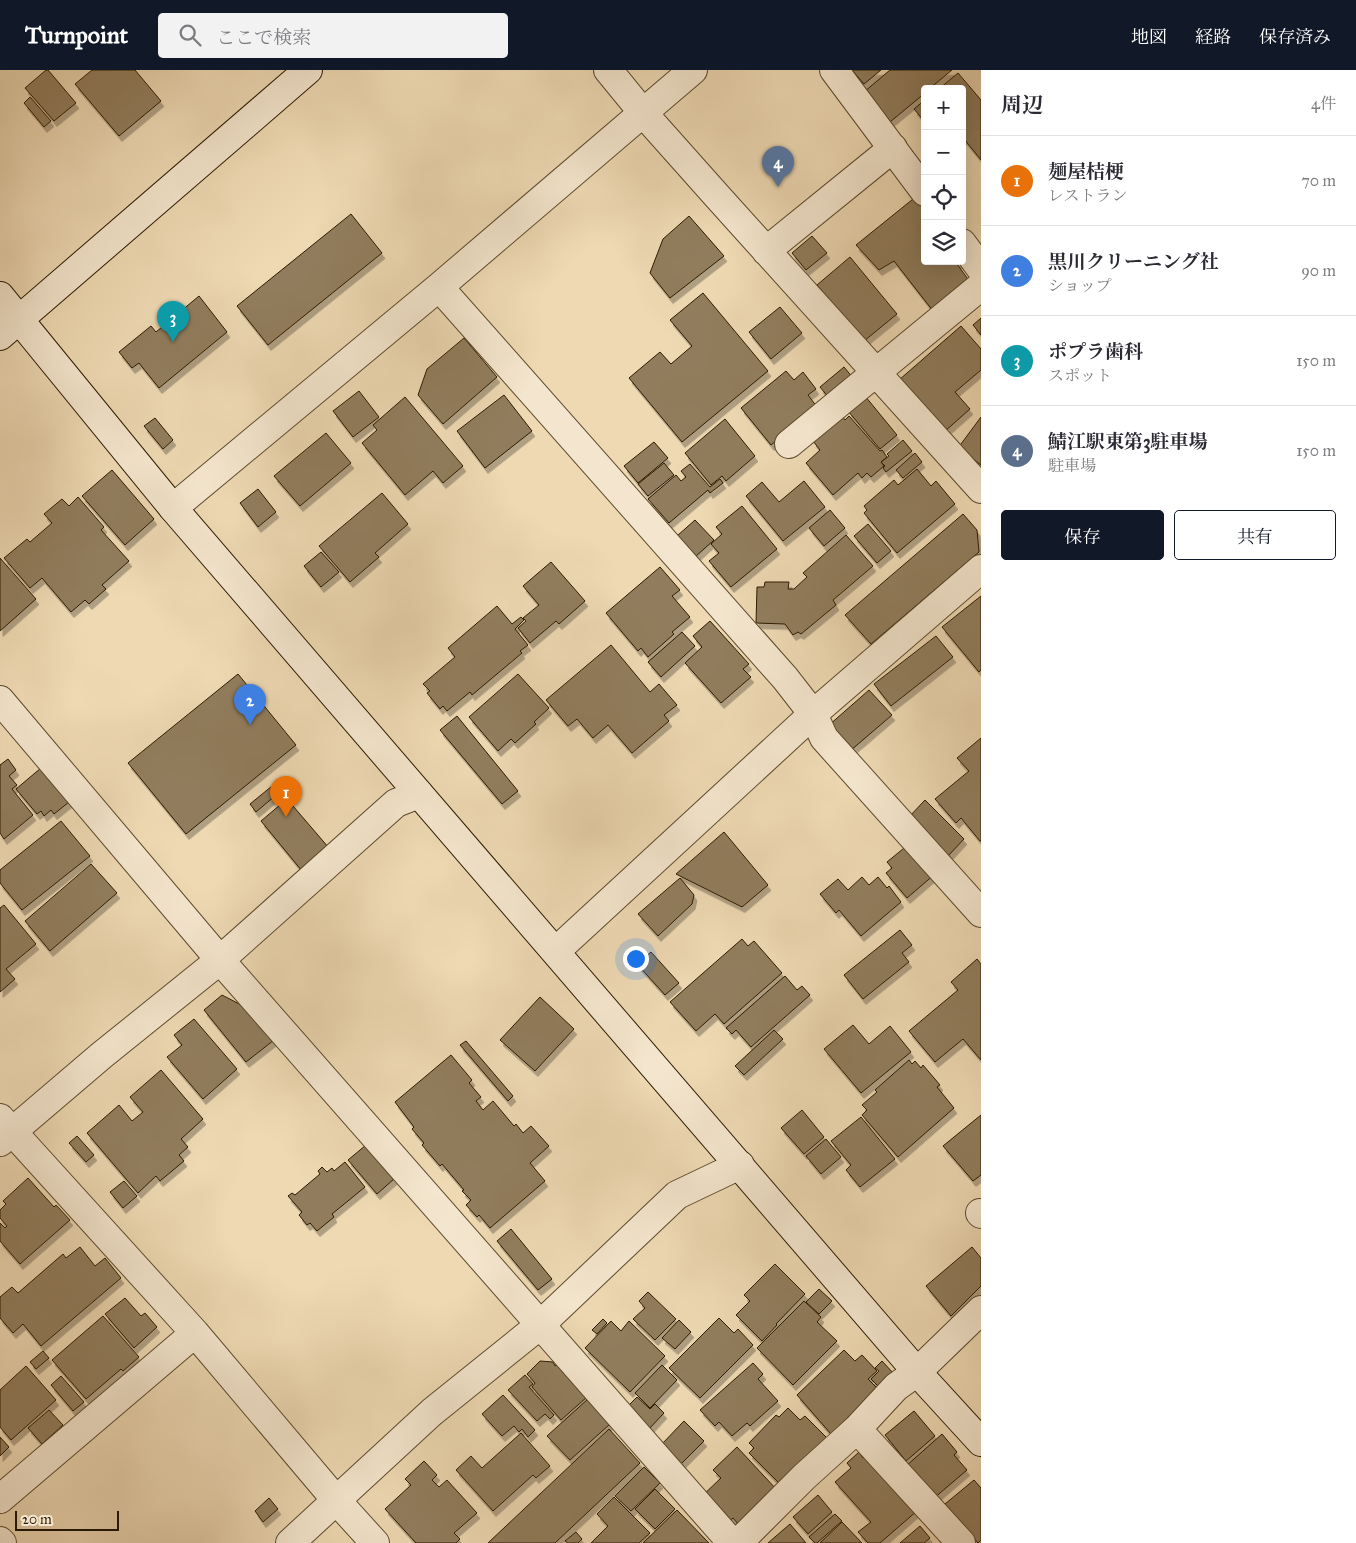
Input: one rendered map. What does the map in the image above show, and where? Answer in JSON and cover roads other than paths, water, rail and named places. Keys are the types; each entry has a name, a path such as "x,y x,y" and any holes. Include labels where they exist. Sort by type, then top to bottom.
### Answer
{"street":[{"path":"10,328 308,70"},
{"path":"608,70 644,114 981,489"},
{"path":"173,508 440,287 693,70"},
{"path":"834,70 921,186"},
{"path":"766,251 893,148"},
{"path":"966,248 981,269"},
{"path":"789,444 875,371 981,286"},
{"path":"440,287 785,678 813,714 824,738 981,913"},
{"path":"0,296 10,328 173,508 917,1372 981,1442"},
{"path":"556,951 813,714 981,569"},
{"path":"0,700 220,960 732,1543"},
{"path":"375,1543 336,1500 195,1333 4,1131 220,960 396,803 419,794"},
{"path":"290,1543 432,1412 540,1325 676,1194 740,1165"},
{"path":"738,1543 804,1477 857,1429 896,1387 917,1372 981,1310"},
{"path":"0,1499 195,1333"},
{"path":"857,1429 961,1543"}],"place":[{"name":"鯖江駅東第3駐車場","path":"778,187"},
{"name":"ポプラ歯科","path":"173,342"},
{"name":"黒川クリーニング社","path":"250,725"},
{"name":"麺屋桔梗","path":"286,817"}]}
